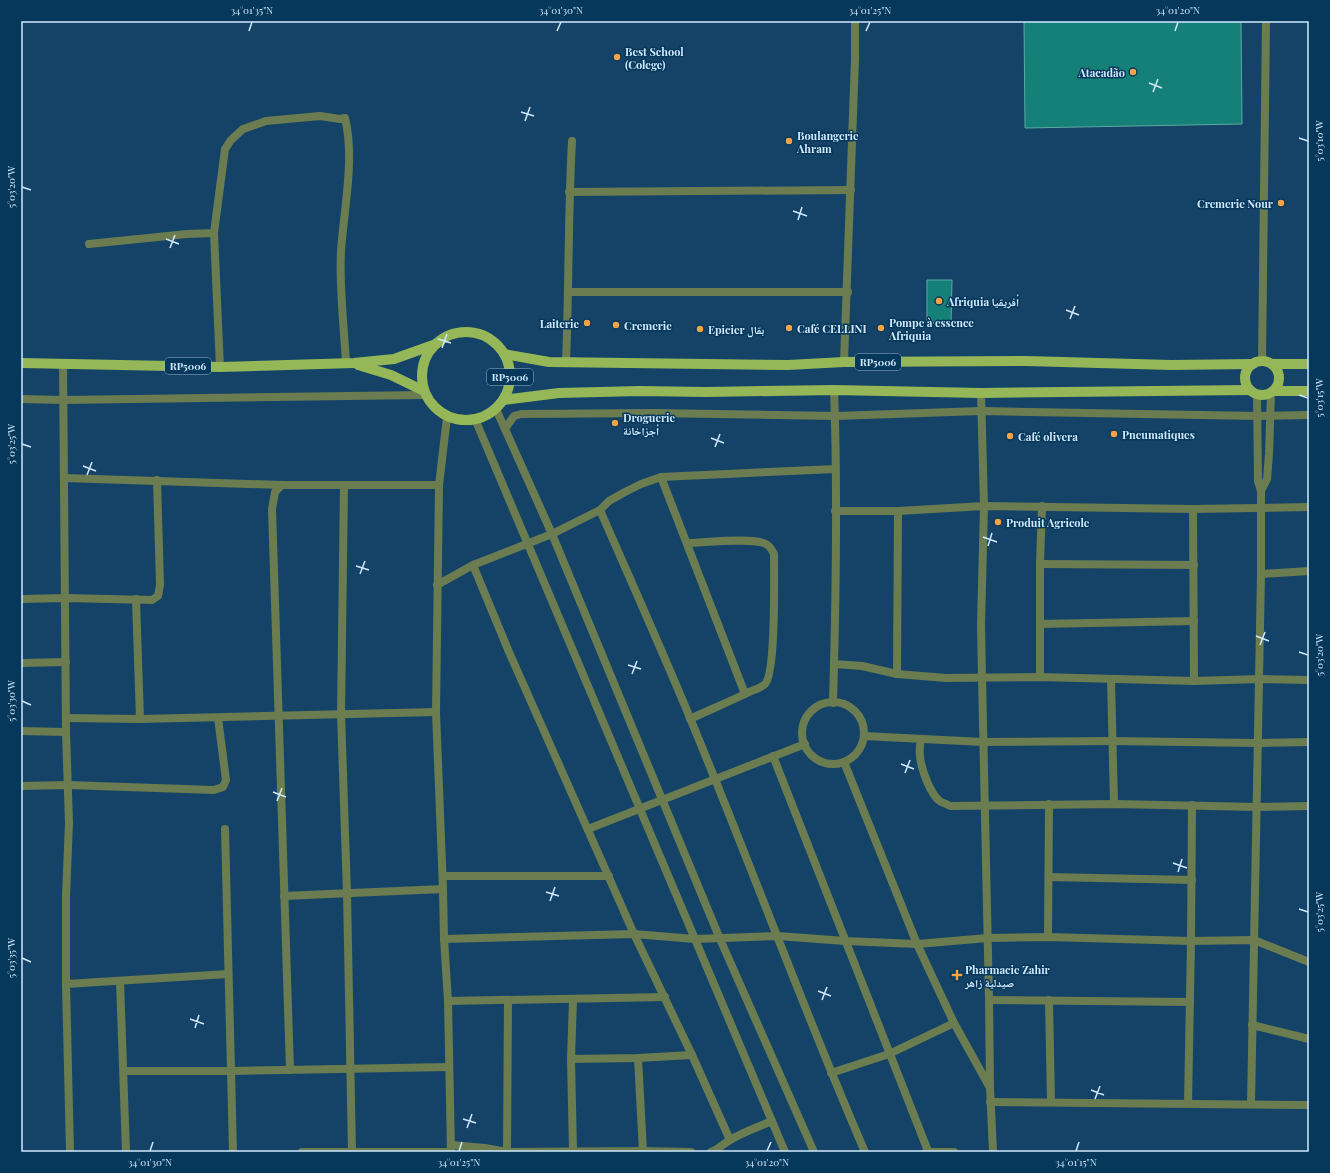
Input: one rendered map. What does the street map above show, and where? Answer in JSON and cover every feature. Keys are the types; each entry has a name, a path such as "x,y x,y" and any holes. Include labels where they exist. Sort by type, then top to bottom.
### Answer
{"main road":[{"name":"RP5006","path":"21,363 220,367 350,363 394,359 436,344 450,335 470,332 490,339 504,354 508,365 510,380 508,389 503,400 496,409 486,416 475,420 463,421 447,417 436,409 425,393 422,380 424,364 428,353 436,344"},
{"name":"RP5006","path":"504,354 542,361 566,362 788,364 844,362 1026,361 1171,364 1309,364"},
{"name":"RP5006","path":"350,363 386,373 425,393"},
{"path":"1253,392 1246,384 1245,376 1248,369 1262,363 1277,369 1279,376 1278,384 1272,392"},
{"name":"RP5006","path":"503,400 559,393 640,391 706,392 834,390 981,393 1253,392 1264,396 1272,392 1309,391"}],"street":[{"path":"844,362 848,292 855,21"},
{"path":"1262,363 1266,21"},
{"path":"220,367 214,233 225,149 231,140 243,129 266,121 320,116 340,119 345,118 349,134 349,153 341,252 341,281 350,363"},
{"path":"566,362 569,292 569,192 572,141"},
{"path":"569,192 851,190"},
{"path":"90,244 187,234 214,233"},
{"path":"569,292 848,292"},
{"path":"63,363 66,732 69,823 66,896 66,984 70,1152"},
{"path":"833,703 835,511 834,390"},
{"path":"1251,1104 1259,743 1262,508 1262,491 1258,480 1257,416 1253,392"},
{"path":"1262,491 1267,479 1272,392"},
{"path":"21,399 63,400 425,393"},
{"path":"981,393 984,506 981,624 990,1102 993,1152"},
{"path":"496,409 552,534 720,939 814,1152"},
{"path":"505,429 514,416 521,414 653,413 835,416 981,411 1257,416 1309,415"},
{"path":"447,417 439,485 436,585 436,712 443,876 444,939 448,1001 451,1150"},
{"path":"475,420 785,1152"},
{"path":"436,585 473,566 552,534 600,510 614,498 641,484 661,477 835,470"},
{"path":"661,477 745,694"},
{"path":"64,478 282,485 439,485"},
{"path":"21,599 65,598 152,600 158,596 160,585 157,480"},
{"path":"282,485 275,492 272,509 290,1070"},
{"path":"344,485 341,714 347,893 352,1152"},
{"path":"835,511 898,511 984,506 1193,509 1309,507"},
{"path":"1040,677 1040,564 1042,506"},
{"path":"1193,509 1194,681"},
{"path":"600,510 690,718 778,936 831,1073 865,1152"},
{"path":"897,674 898,511"},
{"path":"687,543 750,541 767,544 772,549 774,554 772,656 770,674 764,685 690,718"},
{"path":"1040,564 1194,565"},
{"path":"473,566 512,659 634,934 665,997 730,1140"},
{"path":"1261,574 1309,571"},
{"path":"136,599 140,719"},
{"path":"1040,624 1194,621"},
{"path":"21,663 66,662"},
{"path":"834,664 862,666 897,674 946,678 1040,677 1194,681 1260,679 1309,680"},
{"path":"1111,679 1114,804"},
{"path":"833,703 843,704 855,711 862,723 864,736 860,749 850,759 837,764 824,762 812,755 804,744 803,730 807,717 817,707 823,704 833,703"},
{"path":"66,718 218,718 436,712"},
{"path":"21,786 68,785 214,790 223,787 226,780 218,718"},
{"path":"21,731 66,732"},
{"path":"864,736 983,742 1309,742"},
{"path":"921,740 920,754 922,770 935,796 941,802 950,806 1049,804 1257,807 1309,806"},
{"path":"588,830 804,744"},
{"path":"773,756 927,1152 954,1152"},
{"path":"844,762 917,944 954,1023 990,1087"},
{"path":"1048,937 1049,804"},
{"path":"1188,1104 1192,805"},
{"path":"225,829 233,1152"},
{"path":"443,876 609,876"},
{"path":"1049,877 1192,880"},
{"path":"284,896 443,889"},
{"path":"444,939 634,934 695,939 778,936 917,944 988,938 1048,937 1191,941 1254,940 1309,962"},
{"path":"66,984 228,974"},
{"path":"120,981 126,1152"},
{"path":"448,1001 665,997"},
{"path":"573,998 571,1059 573,1152"},
{"path":"507,1152 508,1000"},
{"path":"989,1000 1190,1002"},
{"path":"1049,1000 1051,1102"},
{"path":"831,1073 890,1054 954,1023"},
{"path":"1252,1025 1309,1039"},
{"path":"571,1059 638,1058 692,1055"},
{"path":"638,1058 643,1151"},
{"path":"124,1071 230,1071 449,1067"},
{"path":"990,1102 1309,1104"},
{"path":"711,1152 721,1148 730,1140 746,1131 772,1121"},
{"path":"302,1152 451,1150 485,1148 507,1152 691,1152"}],"building":[{"name":"Atacadão","path":"1024,21 1241,21 1242,124 1025,128"},
{"name":"Afriquia أفريقيا","path":"927,280 952,280 951,323 927,323"}],"place":[{"name":"Best School (Colege)","path":"617,57"},
{"name":"Atacadão","path":"1133,72"},
{"name":"Boulangerie Ahram","path":"789,141"},
{"name":"Cremerie Nour","path":"1281,203"},
{"name":"Afriquia أفريقيا","path":"939,301"},
{"name":"Laiterie","path":"587,323"},
{"name":"Cremerie","path":"616,325"},
{"name":"Café CELLINI","path":"789,328"},
{"name":"Pompe à essence Afriquia","path":"881,328"},
{"name":"Epicier بقال","path":"700,329"},
{"name":"Droguerie أجزاخانة","path":"615,423"},
{"name":"Pneumatiques","path":"1114,434"},
{"name":"Café olivera","path":"1010,436"},
{"name":"Produit Agricole","path":"998,522"},
{"name":"Pharmacie Zahir صيدلية زاهر","path":"957,975"}]}
